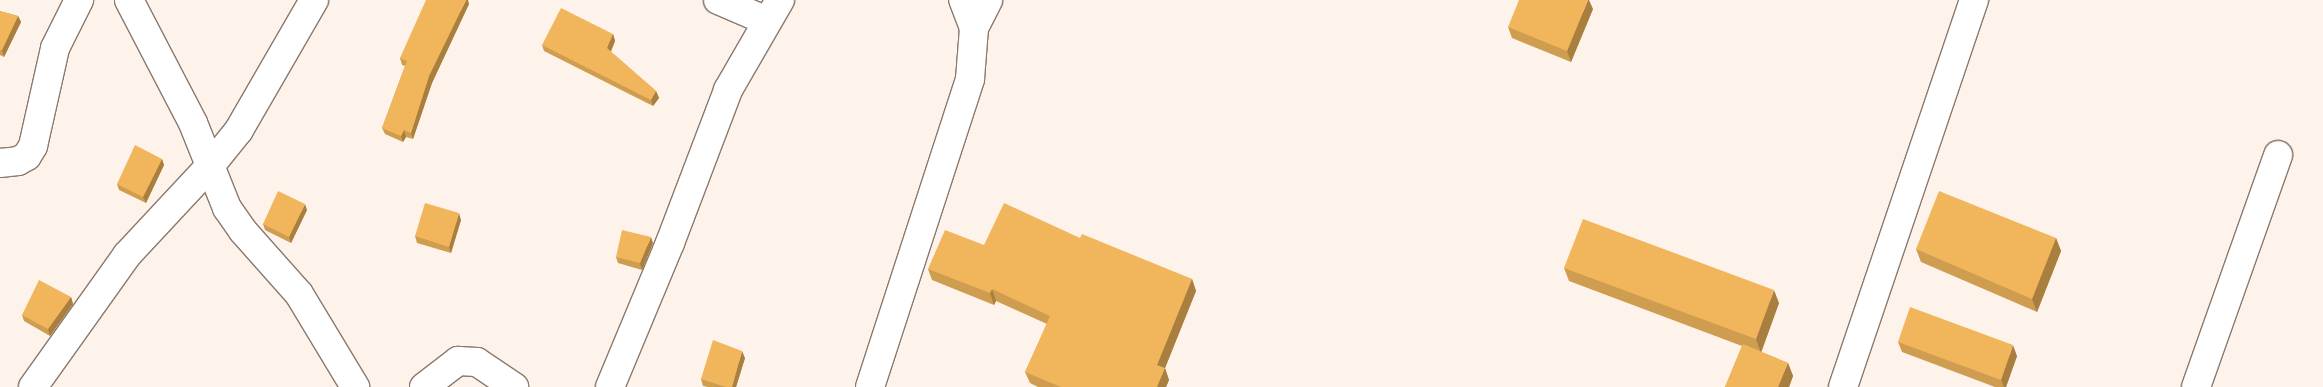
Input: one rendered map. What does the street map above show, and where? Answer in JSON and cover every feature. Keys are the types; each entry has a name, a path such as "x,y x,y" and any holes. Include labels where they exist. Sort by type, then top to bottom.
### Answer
{"street":[{"path":"0,163 18,161 27,156 32,146 55,48 79,0"},
{"path":"129,0 193,123 227,208 243,231 299,294 355,387"},
{"path":"32,387 127,255 210,166 239,130 314,0"},
{"path":"610,387 670,243 728,90 774,10 718,0"},
{"path":"963,0 974,28"},
{"path":"870,387 970,79 974,28 988,0"},
{"path":"1843,387 1974,0"},
{"path":"2196,387 2278,155"},
{"path":"424,387 458,361 476,362 514,387"}],"building":[{"path":"426,0 466,0 429,76 411,133 404,130 401,136 382,128 407,61 400,58"},
{"path":"1519,0 1588,0 1567,51 1508,27"},
{"path":"561,8 613,34 607,48 656,91 651,100 542,45"},
{"path":"0,11 18,16 2,50 0,50"},
{"path":"135,145 162,159 143,197 117,184"},
{"path":"278,191 305,204 289,237 263,224"},
{"path":"1939,191 2056,238 2032,299 1916,249"},
{"path":"425,203 459,213 449,247 415,236"},
{"path":"1004,203 1080,238 1082,234 1192,279 1157,365 1165,368 1157,387 1061,387 1025,372 1050,316 992,289 990,293 928,269 945,230 984,245"},
{"path":"1583,219 1774,290 1756,339 1564,268"},
{"path":"622,230 651,237 640,263 616,257"},
{"path":"39,280 71,297 48,329 22,315"},
{"path":"1910,307 2013,345 2001,380 1898,342"},
{"path":"713,340 742,351 732,387 701,379"},
{"path":"1743,344 1788,363 1778,387 1725,387"}]}
